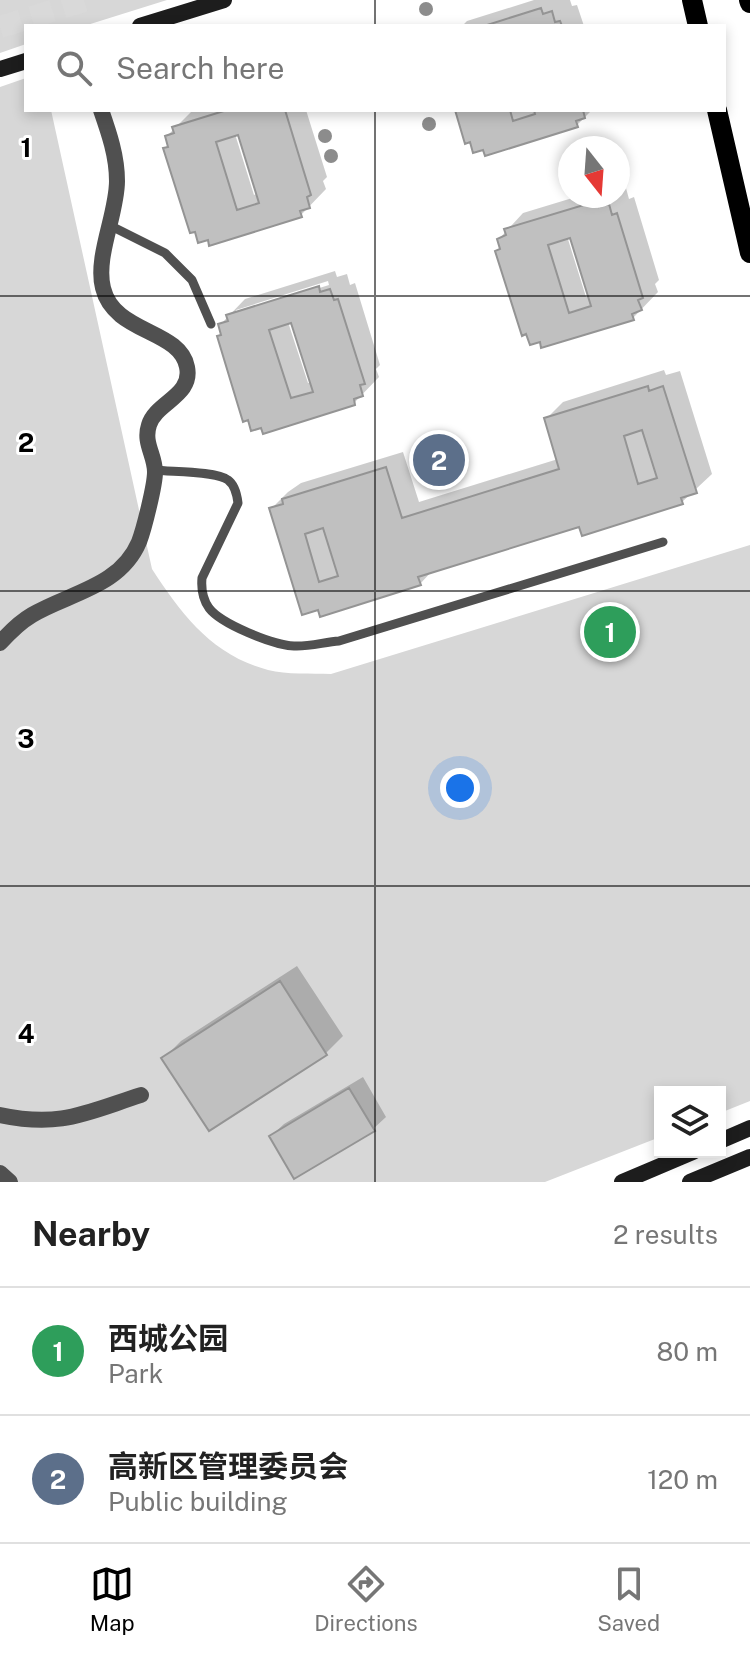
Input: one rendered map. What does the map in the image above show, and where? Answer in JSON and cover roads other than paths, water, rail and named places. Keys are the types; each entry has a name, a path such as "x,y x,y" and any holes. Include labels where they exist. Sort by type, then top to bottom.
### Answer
{"main road":[{"path":"146,24 224,0"},
{"path":"692,0 698,24"},
{"path":"0,69 24,62"},
{"path":"717,112 750,253"},
{"path":"726,1138 750,1128"},
{"path":"690,1182 750,1157"},
{"path":"622,1182 679,1158"}],"street":[{"path":"0,643 31,616 103,582 119,571 139,541 155,470 146,441 147,428 152,417 182,390 187,379 187,367 175,347 114,313 107,303 102,284 102,265 117,183 116,160 102,112"},
{"path":"0,1115 26,1120 66,1120 141,1095"},
{"path":"0,1173 10,1182"}],"lane":[{"path":"111,226 165,253 192,280 211,324"},
{"path":"155,470 218,476 229,480 237,492 238,503 202,578 201,591 207,605 219,618 263,637 294,646 339,641 663,542"}],"tunnel":[{"path":"0,27 87,0"}],"place":[{"name":"高新区管理委员会","path":"439,460"},
{"name":"西城公园","path":"610,632"}]}
